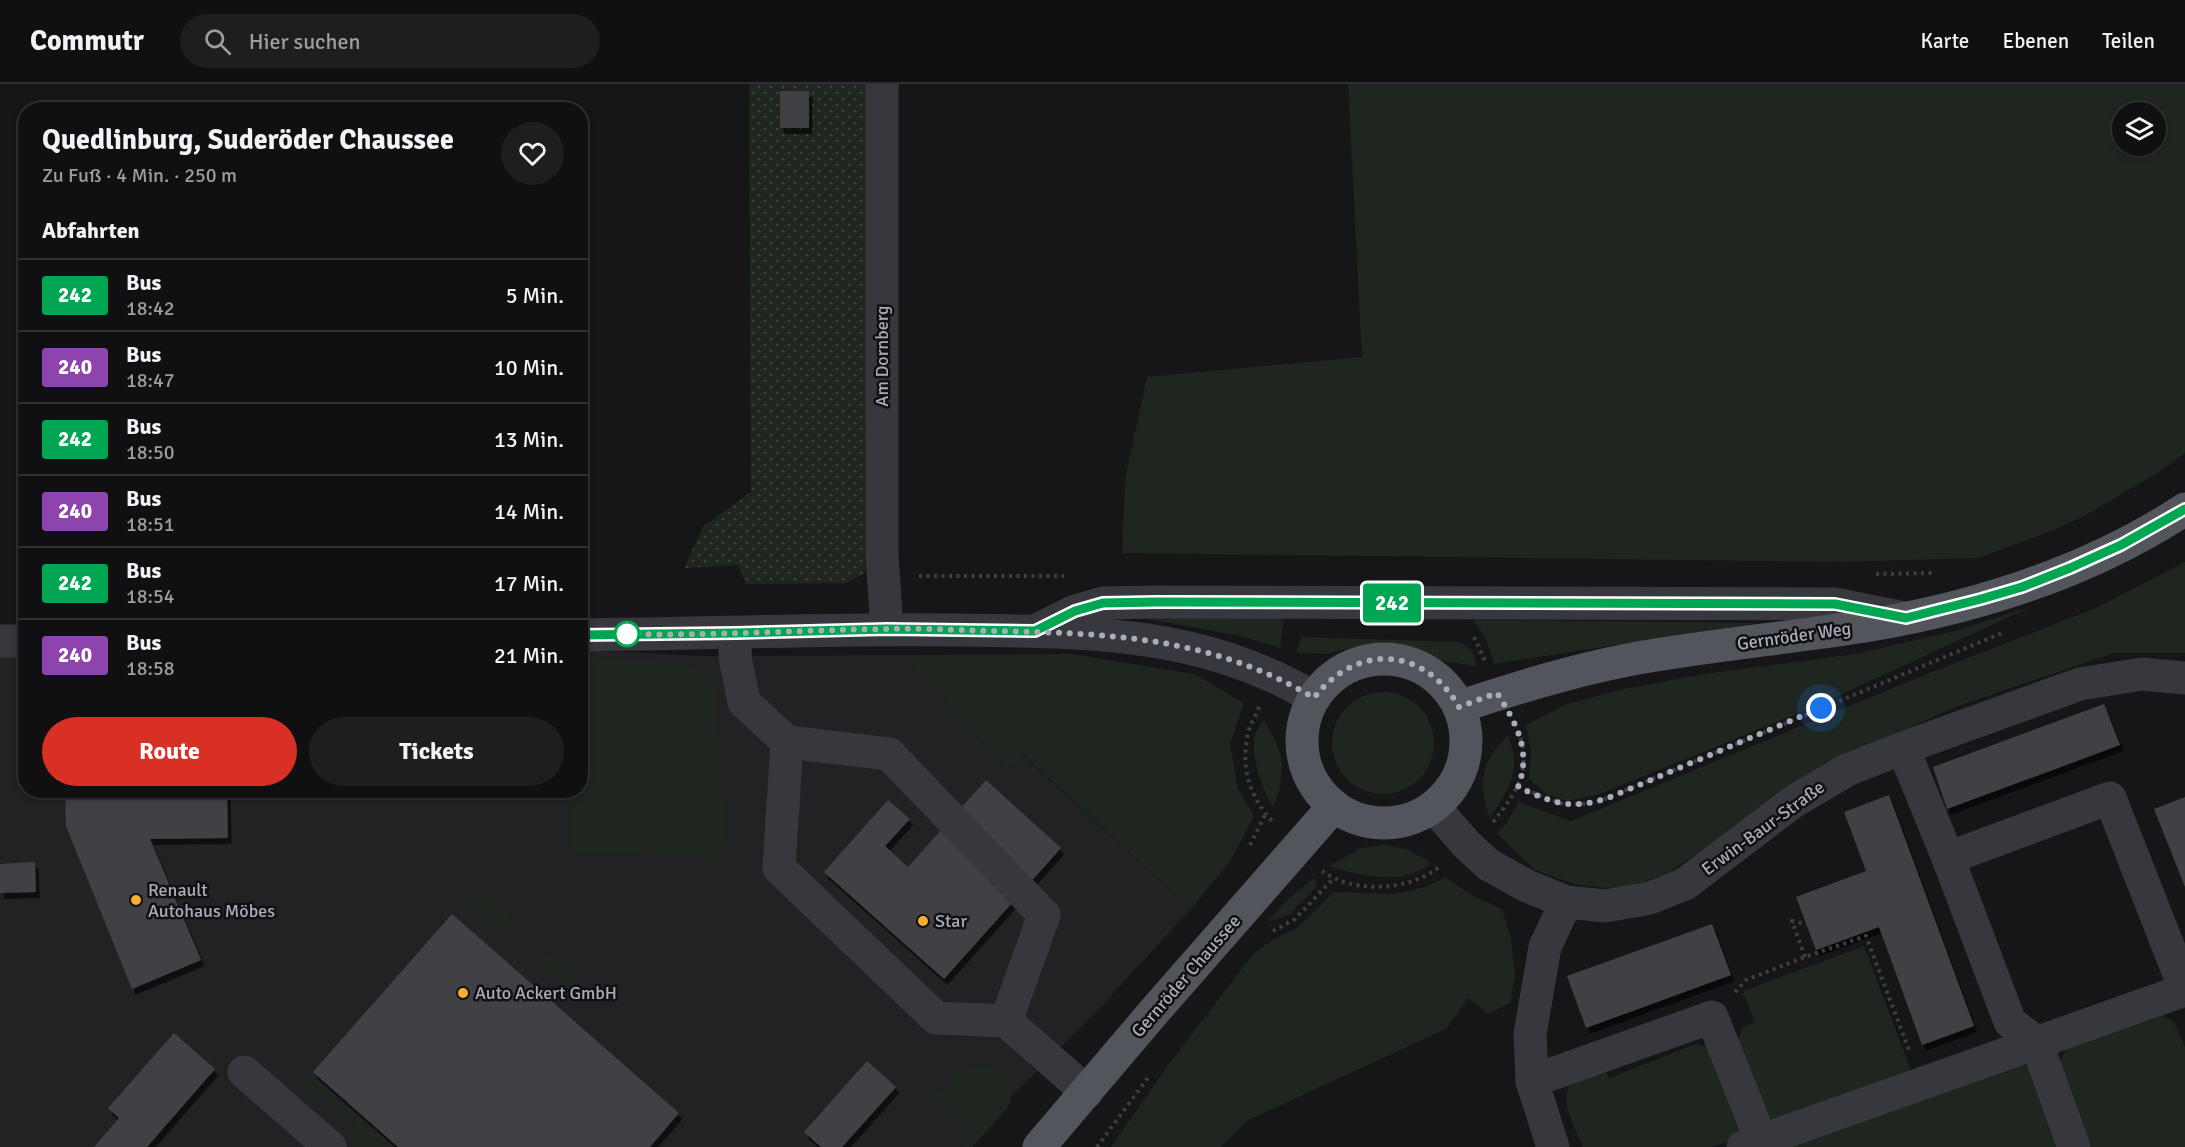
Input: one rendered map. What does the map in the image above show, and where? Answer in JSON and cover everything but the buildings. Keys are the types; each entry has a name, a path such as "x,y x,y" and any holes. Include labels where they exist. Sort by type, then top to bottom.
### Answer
{"main road":[{"name":"Gernröder Weg","path":"1459,707 1553,676 1638,658 1847,629 1906,618 2022,587 2121,545 2185,509"},
{"path":"1384,659 1405,661 1425,669 1448,690 1459,707 1467,736 1465,757 1454,785 1434,807 1408,820 1388,824 1360,820 1334,806 1320,793 1310,777 1302,751 1304,723 1314,698 1328,681 1345,669 1364,661 1384,659"},
{"name":"Gernröder Chaussee","path":"1039,1147 1334,806"}],"street":[{"name":"Am Dornberg","path":"882,84 882,556 887,629"},
{"path":"1035,631 1075,611 1103,603 1145,602 1835,604 1906,618"},
{"path":"588,635 887,629 1078,632 1143,638 1229,658 1275,676 1314,698"},
{"path":"736,633 735,657 744,702 787,742 889,754 1044,915 1006,1021"},
{"path":"0,641 18,641"},
{"name":"Erwin-Baur-Straße","path":"1434,807 1467,845 1489,865 1527,886 1566,902 1605,906 1650,898 1685,885 1793,802 1847,770 2080,684 2142,674 2185,678"},
{"path":"787,742 779,868 936,1018 1006,1021 1087,1092"},
{"path":"1903,748 2010,1022 2036,1042 2074,1147"},
{"path":"1532,1081 1712,1017 1752,1144 2185,989 2110,798 1947,858"},
{"path":"1553,1147 1532,1081 1530,1034 1545,947 1566,902"},
{"path":"244,1072 330,1147"}],"path":[{"path":"1870,574 1941,573"},
{"path":"1518,787 1565,805 1595,803 2004,633"},
{"path":"1466,634 1473,636 1488,665 1497,693 1516,724 1524,748 1522,776 1518,787 1514,796 1490,826"},
{"path":"1263,700 1248,731 1244,758 1257,804 1270,819"},
{"path":"1322,871 1333,879 1387,887 1408,883 1432,873 1443,864"},
{"path":"1805,957 1792,921 1806,924"},
{"path":"1712,1017 1746,980 1866,936 1921,1084"}],"shaded area":[{"path":"752,84 867,84 865,573 846,583 746,584 738,565 684,568 703,527 751,492 749,86"},
{"path":"1348,84 2185,84 2185,453 2162,470 2088,514 2052,531 1978,558 1837,562 1122,553 1125,479 1147,377 1362,357"},
{"path":"2185,562 2185,653 2114,653 1958,706 1842,757 1666,874 1631,886 1605,888 1574,884 1535,870 1497,834 1519,802 1571,821 1932,672 2096,608"},
{"path":"2033,606 1814,707 1597,795 1567,801 1546,794 1529,779 1531,751 1526,725 1567,704 1624,689 1704,674 1855,654 1955,631"},
{"path":"1284,617 1280,648 1245,637 1143,618"},
{"path":"1473,620 1758,623 1494,664 1486,639"},
{"path":"1301,637 1462,642 1472,651 1477,666 1442,661 1415,648 1392,644 1362,645 1327,654 1296,653"},
{"path":"588,650 703,656 902,655 1007,769 1022,754 1191,909 1086,1023 1011,1096 1008,1107 972,1147 0,1147 0,655 18,655 18,798 588,798"},
{"path":"1073,654 1194,674 1244,703 1230,743 1238,789 1254,816 1231,860 1191,909 1023,754 1007,769 902,655"},
{"path":"588,658 683,662 703,671 715,685 727,858 571,852 571,798 588,798"},
{"path":"1383,692 1402,696 1419,707 1430,724 1434,743 1430,762 1419,779 1402,790 1383,794 1364,790 1347,779 1336,762 1332,743 1336,724 1347,707 1364,696"},
{"path":"1263,720 1276,742 1282,762 1280,784 1273,808 1256,765 1254,738"},
{"path":"1508,735 1514,755 1513,774 1507,790 1490,818 1484,794 1484,774 1492,754"},
{"path":"1385,845 1410,850 1432,864 1413,873 1391,877 1359,874 1330,866 1360,848"},
{"path":"1445,877 1475,897 1502,909 1511,939 1515,975 1510,1003 1488,1014 1468,998 1446,1029 1248,1120 1221,1147 1111,1147 1169,1064 1253,954 1271,941 1297,928 1334,892 1395,894 1426,887"},
{"path":"1314,878 1318,885 1289,915 1267,922 1289,898"},
{"path":"484,892 508,913 506,933 466,899 474,893"},
{"path":"1864,946 1912,1073 1784,1120 1771,1119 1758,1101 1738,1040 1742,1028 1754,1022 1743,991"},
{"path":"555,956 576,978 575,997 537,960"},
{"path":"2163,1016 2174,1022 2185,1047 2185,1147 2091,1147 2060,1061 2067,1049"},
{"path":"1696,1044 1712,1047 1742,1128 1736,1139 1712,1147 1583,1147 1571,1121 1566,1102 1570,1085 1576,1078 1603,1068 1609,1078"},
{"path":"2013,1063 2032,1067 2064,1147 1783,1147"},
{"path":"974,1066 992,1068 1007,1080 1011,1096 1008,1107 972,1147 963,1147 974,1134 923,1086 928,1081 941,1094 961,1072"},
{"path":"312,1075 384,1140 379,1146 356,1147 346,1138 358,1125 318,1090 306,1103 304,1083"}],"bus line":[{"name":"242","path":"588,635 887,629 1035,631 1075,611 1103,603 1156,602 1835,604 1906,618 2022,587 2121,545 2185,509"}],"place":[{"name":"Renault Autohaus Möbes","path":"136,900"},
{"name":"Star","path":"923,921"},
{"name":"Auto Ackert GmbH","path":"463,993"}],"route":[{"path":"627,634 887,629 1078,632 1143,638 1229,658 1275,676 1314,698 1328,681 1354,664 1374,659 1405,661 1425,669 1441,682 1459,707 1497,693 1516,724 1524,748 1522,776 1518,787 1565,805 1595,803 1821,708"}]}
